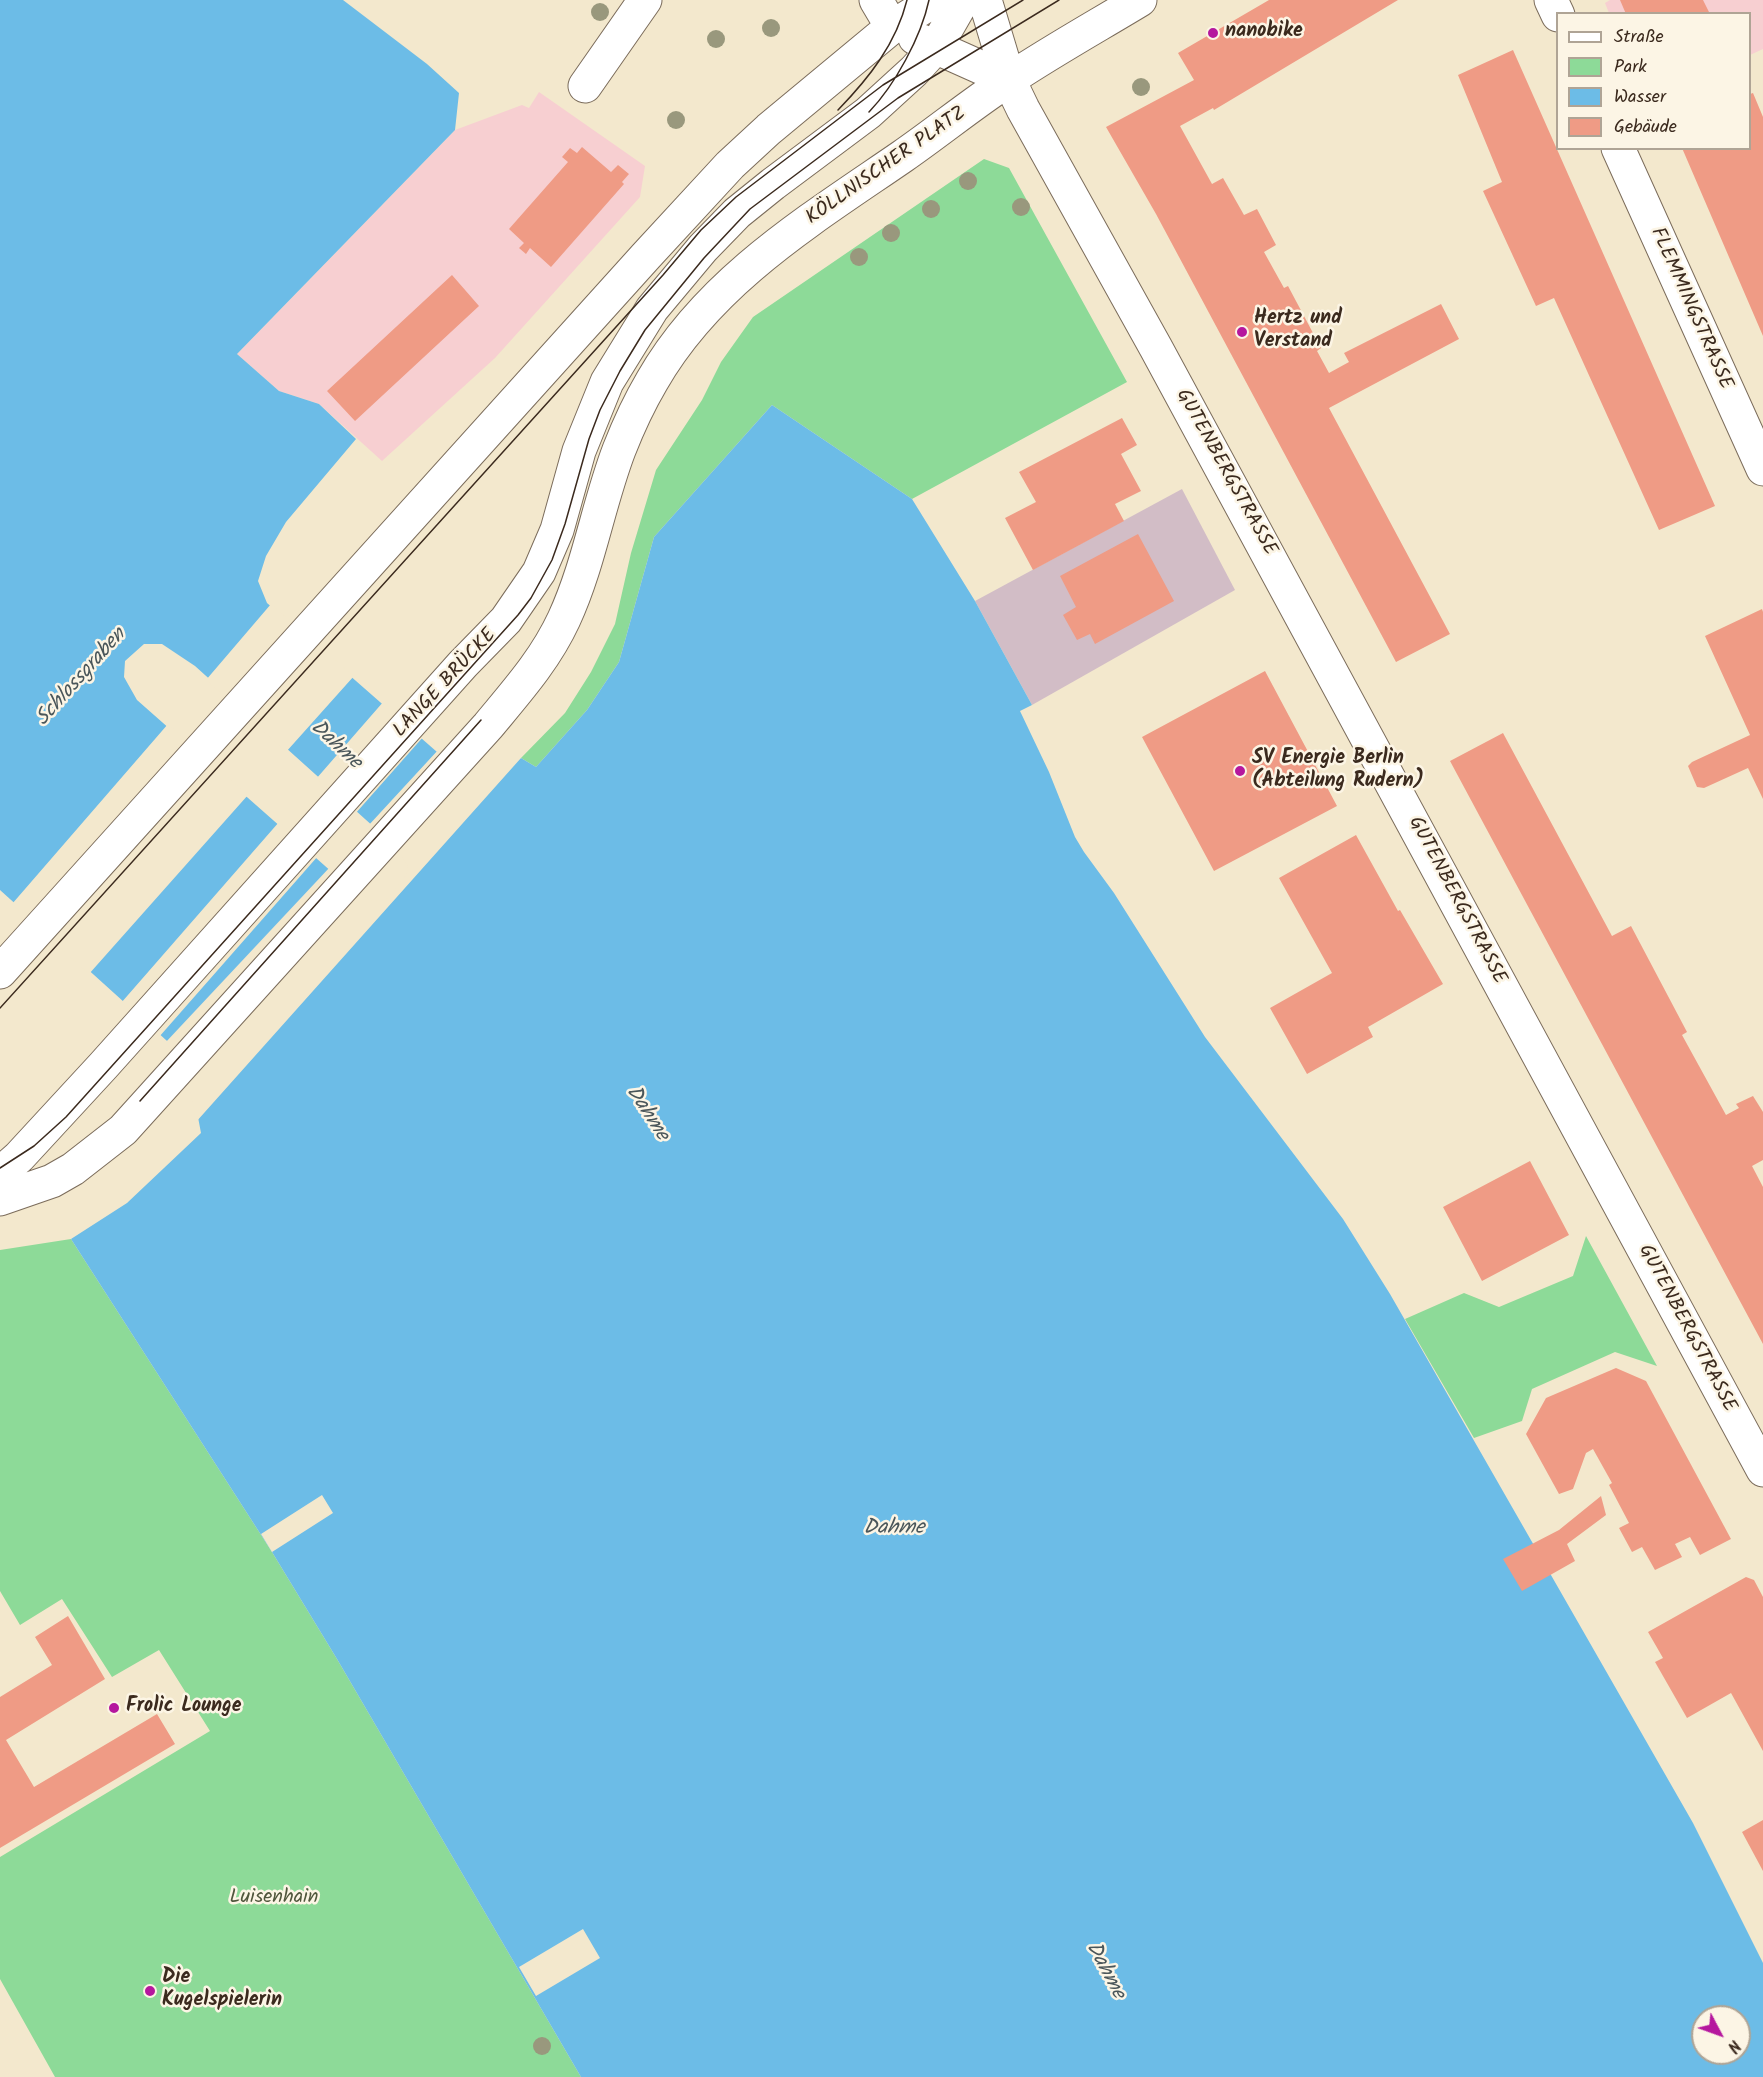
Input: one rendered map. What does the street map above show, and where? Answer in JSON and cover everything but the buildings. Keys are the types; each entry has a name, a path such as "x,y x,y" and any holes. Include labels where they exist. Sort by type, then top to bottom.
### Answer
{"main road":[{"path":"585,86 645,0"},
{"path":"2,970 646,256 746,151 884,14 935,0"},
{"path":"936,47 963,0"},
{"path":"985,0 1009,80"},
{"name":"KÖLLNISCHER PLATZ","path":"0,1199 52,1181 73,1169 108,1143 146,1106 488,726 537,667 552,643 578,584 613,468 628,429 652,381 683,335 726,287 837,201 1009,80 1140,0"},
{"path":"884,14 936,47 1009,80"},
{"name":"LANGE BRÜCKE","path":"0,1174 19,1157 103,1066 448,681 506,620 539,572 557,530 579,451 607,382 652,309 703,248 737,213 868,113 914,71 936,47"},
{"name":"GUTENBERGSTRASSE","path":"1009,80 1763,1470"},
{"name":"FLEMMINGSTRASSE","path":"1619,150 1763,469"}],"shaded area":[{"path":"1610,0 1763,0 1763,49 1751,55 1751,12 1609,12 1605,3"},
{"path":"539,92 645,166 640,197 495,358 382,461 319,404 279,391 237,354 455,130 522,105 529,108"},
{"path":"1182,489 1235,590 1032,705 975,601"}],"green space":[{"path":"984,159 1009,168 1127,382 912,499 772,405 654,537 619,662 587,710 536,767 521,758 565,713 591,672 615,624 631,553 656,470 702,400 721,362 753,317"},
{"path":"1586,1236 1657,1366 1615,1352 1532,1389 1522,1421 1474,1438 1405,1319 1464,1293 1499,1307 1573,1276"},
{"name":"Luisenhain","path":"71,1239 272,1552 581,2077 55,2077 0,1979 0,1857 210,1731 159,1650 112,1677 62,1599 20,1625 0,1591 0,1250"}],"water":[{"name":"Dahme","path":"0,0 343,0 427,64 459,93 455,130 237,354 279,391 319,404 356,439 286,522 266,556 258,581 267,603 453,766 521,758 536,767 587,710 619,662 654,537 772,405 912,499 975,601 1032,705 1020,711 1049,772 1075,837 1114,893 1205,1037 1343,1219 1390,1294 1693,1823 1763,1963 1763,2077 581,2077 272,1552 71,1239 127,1203 201,1133 187,1059 0,890","holes":["144,644 162,644 195,666 405,855 408,863 408,876 402,887 386,903 367,903 137,700 124,677 125,661"]}],"pier":[{"path":"271,604 354,676 286,752 206,680"},
{"path":"384,701 424,736 355,814 316,779"},
{"path":"168,724 248,795 89,974 12,904"},
{"path":"439,749 454,763 518,755 521,758 196,1122 184,1060 165,1043 330,867 369,900 385,901 406,875 408,866 402,857 368,826"},
{"path":"279,822 318,856 159,1037 121,1003"},
{"path":"322,1495 333,1513 272,1552 261,1534"},
{"path":"583,1929 600,1958 536,1996 519,1967"}],"tram line":[{"path":"838,110 871,73 889,46 907,0"},
{"path":"869,112 906,60 920,29 929,0"},
{"path":"0,1008 663,275 701,230 736,197 883,85 1023,0"},
{"path":"0,1168 34,1146 66,1117 518,615 531,598 552,560 565,524 589,439 600,410 620,371 645,330 704,258 750,209 898,98 1059,0"},
{"path":"140,1101 481,720"}],"place":[{"name":"nanobike","path":"1213,33"},
{"name":"Hertz und Verstand","path":"1242,332"},
{"name":"SV Energie Berlin (Abteilung Rudern)","path":"1240,771"},
{"name":"Frolic Lounge","path":"114,1708"},
{"name":"Die Kugelspielerin","path":"150,1991"}],"water label":[{"name":"Schlossgraben","path":"82,678"}]}
